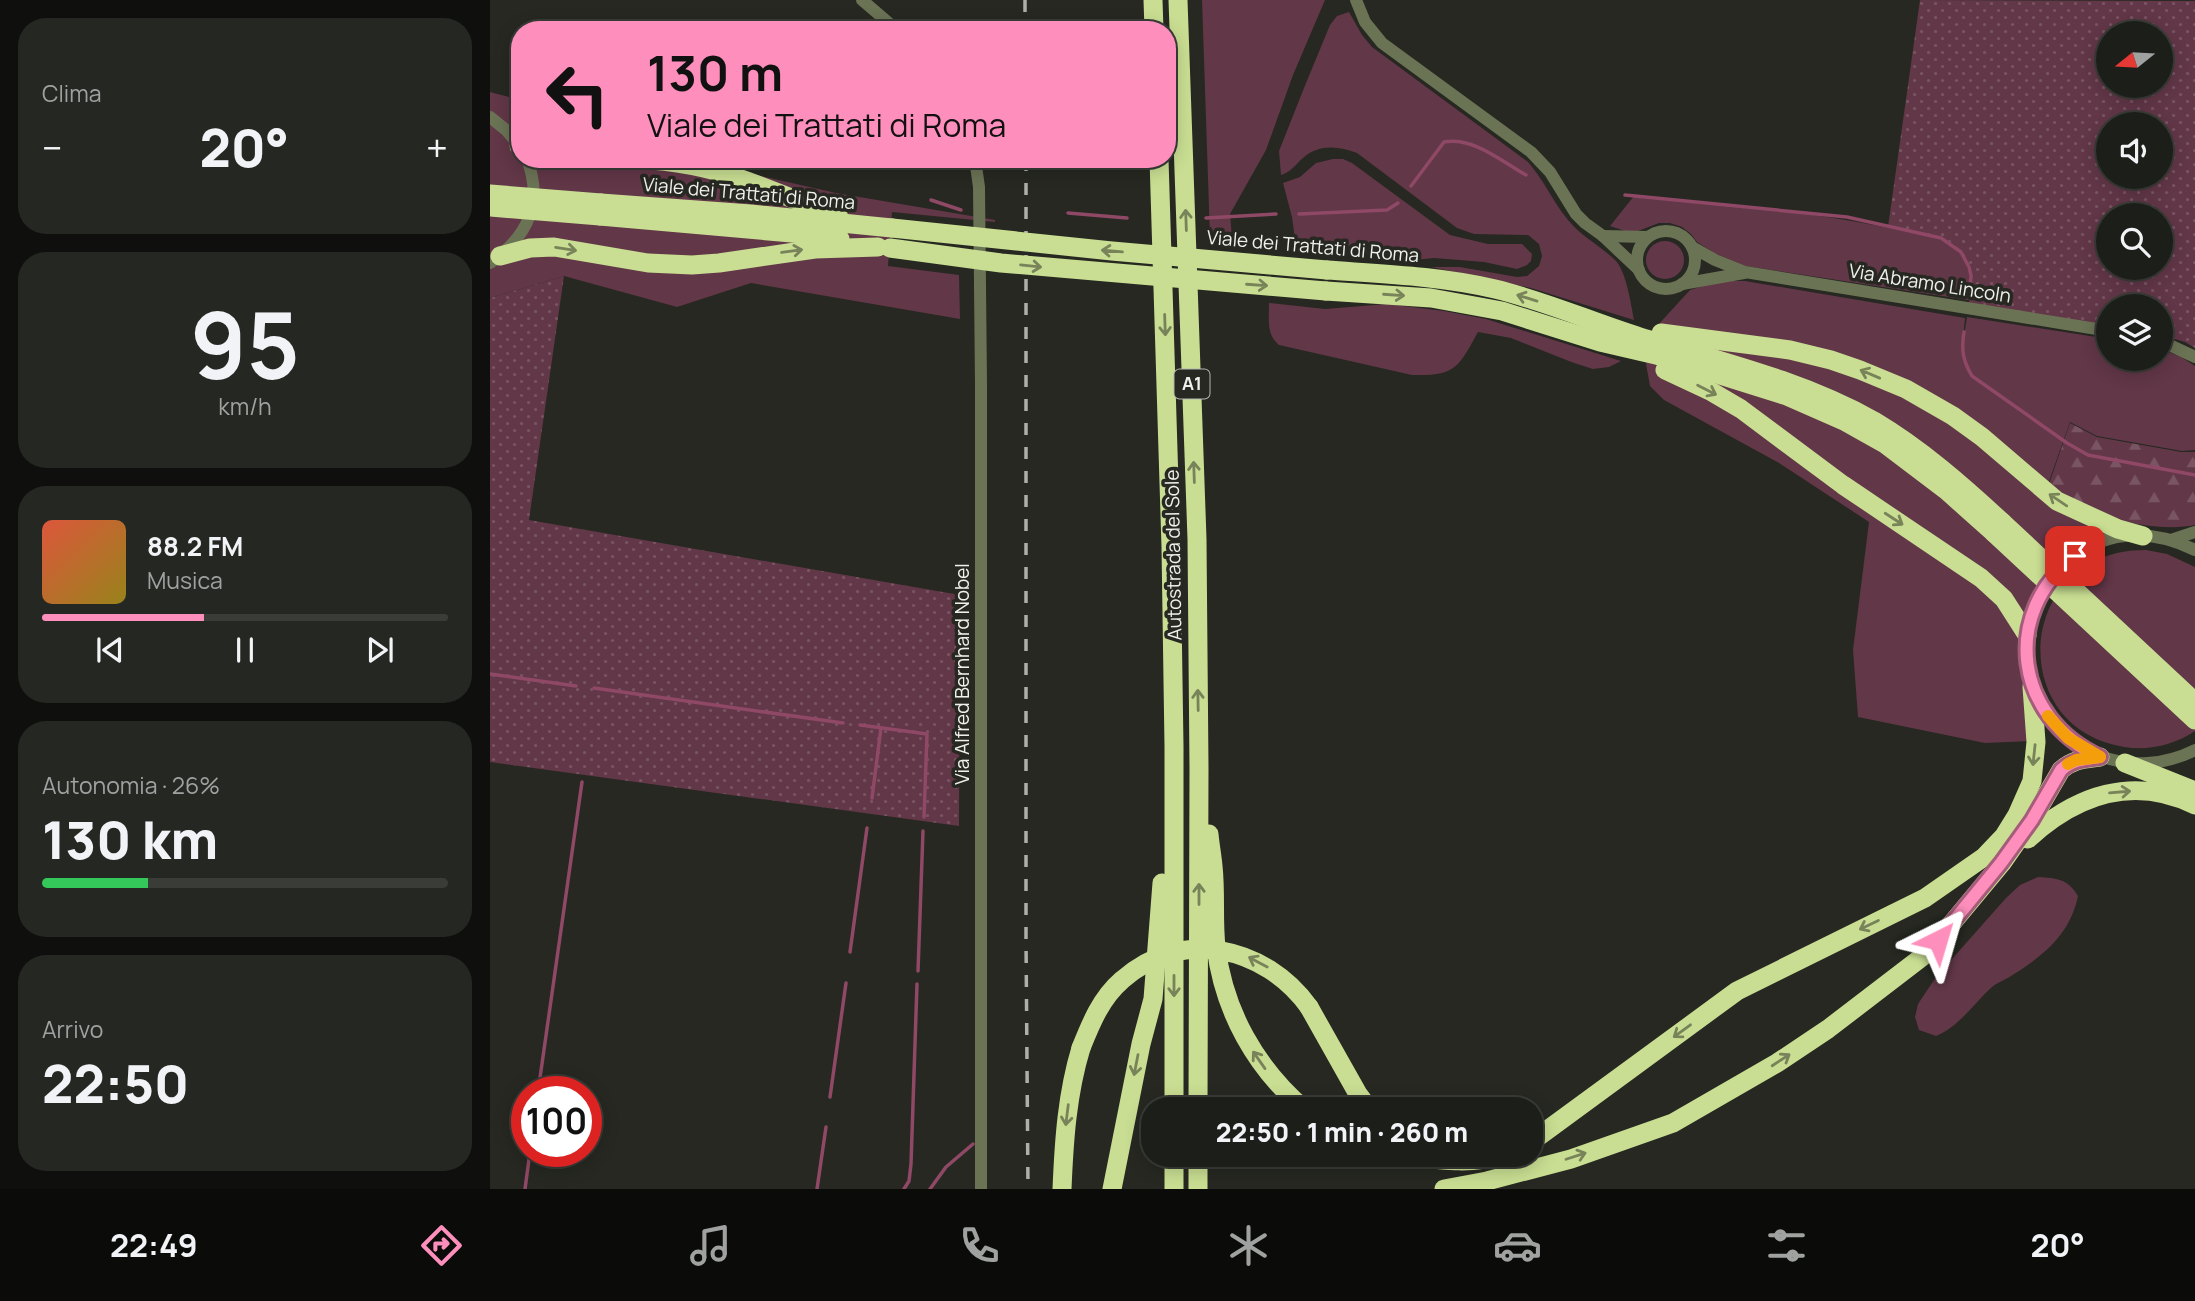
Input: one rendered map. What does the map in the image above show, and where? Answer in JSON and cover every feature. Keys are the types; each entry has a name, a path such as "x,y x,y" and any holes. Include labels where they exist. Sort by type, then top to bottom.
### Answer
{"highway":[{"path":"1153,0 1154,21"},
{"name":"Autostrada del Sole","path":"1178,0 1196,526 1199,768 1198,1097"},
{"path":"705,168 812,206 886,227"},
{"name":"Autostrada del Sole","path":"1159,168 1171,547 1174,1097"},
{"name":"Viale dei Trattati di Roma","path":"490,194 849,240 884,248 1001,263 1396,295 1464,303 1656,355 1787,396 1844,421 1897,452 1998,527 2195,702"},
{"name":"Viale dei Trattati di Roma","path":"490,207 601,210 886,227 1112,251 1398,275 1481,286 1527,298 1631,334 1786,382 1845,407 1881,426 1932,460 2195,720"},
{"path":"495,260 530,248 554,247 648,263 692,265 815,248 884,248"},
{"path":"1592,319 1661,334 1790,351 1860,370 1906,389 1953,415 2057,501 2118,529 2143,536"},
{"path":"1600,342 1712,392 1770,429 1843,485 1980,578 2004,599 2027,635"},
{"path":"1543,1133 1737,991 1925,898 1984,857 2004,836 2032,781 2036,742 2032,687"},
{"path":"1112,1189 1141,1044 1153,999 1174,746"},
{"path":"1444,1189 1481,1185 1673,1123 1777,1063 1828,1029 1922,957 2001,863 2032,820 2061,770 2076,760 2100,757"},
{"path":"2125,763 2195,791"},
{"path":"1199,768 1213,866 1216,946 1226,993 1242,1033 1258,1059 1290,1097"},
{"path":"2001,863 2045,824 2071,806 2098,795 2149,792 2183,799 2195,805"},
{"path":"1062,1189 1067,1117 1076,1065 1098,1009 1121,980 1148,963 1175,953 1207,949 1241,954 1282,976 1297,990 1309,1007 1360,1097"},
{"path":"1174,1167 1174,1189"},
{"path":"1198,1167 1198,1189"}],"street":[{"path":"862,0 886,21"},
{"name":"Via Abramo Lincoln","path":"1356,0 1365,22 1382,43 1531,152 1550,172 1576,214 1639,270 1647,282 1668,289 1745,272"},
{"path":"490,117 511,136"},
{"path":"495,260 517,240 528,219 534,187 530,168"},
{"name":"Via Alfred Bernhard Nobel","path":"976,168 979,210 981,384 981,1189"},
{"name":"Via Abramo Lincoln","path":"1603,236 1648,237 1655,233 1672,231 1715,260 1745,272 2096,329"},
{"path":"1639,270 1638,252 1648,237"},
{"path":"1682,284 1692,274 1694,267 1692,247"},
{"path":"2173,346 2195,356"},
{"path":"2171,540 2195,532"},
{"path":"2195,550 2171,540 2143,536 2119,537 2096,544 2066,563 2043,590 2027,635 2027,661 2032,687 2043,709 2059,729 2078,745 2100,757 2125,763 2160,762 2195,750"}],"green space":[{"path":"1202,0 1325,0 1293,75 1266,150 1230,214 1232,238 1210,238"},
{"path":"1920,0 2195,1 2195,348 2173,338 2173,294 2096,294 2096,324 1969,303 1971,281 1968,264 1961,252 1952,244 1924,234 1888,227"},
{"path":"1349,12 1372,47 1528,162 1568,220 1618,264 1627,287 1634,320 1531,288 1431,267 1460,267 1517,277 1527,276 1539,266 1542,256 1539,244 1528,235 1474,234 1457,228 1357,153 1322,148 1309,153 1281,175 1279,151 1330,25 1337,16"},
{"path":"490,92 511,98 511,168 725,168 836,193 995,220 892,212 888,266 959,275 960,319 751,283 677,307 564,276 490,298"},
{"path":"1333,159 1352,163 1450,235 1488,244 1522,244 1532,254 1531,261 1517,269 1484,262 1434,258 1405,261 1296,247 1283,183 1300,177 1316,163"},
{"path":"1634,196 1800,213 1934,237 1954,247 1964,258 1969,278 1968,300 1745,266 1716,254 1697,242 1682,227 1670,223 1659,223 1638,231 1625,231 1610,226"},
{"path":"1665,241 1678,247 1684,260 1678,273 1665,279 1652,273 1646,260 1652,247"},
{"path":"564,276 529,520 960,595 959,826 490,762 490,298"},
{"path":"1718,281 1745,281 1965,318 1962,349 1967,317 2096,337 2096,371 2173,371 2173,354 2195,366 2195,450 2182,451 2097,436 2070,422 2048,484 2116,534 2040,588 2026,622 2032,741 1985,743 1858,717 1853,650 1869,522 1779,463 1664,400 1650,386 1646,364 1657,326 1690,290"},
{"path":"1269,303 1325,309 1387,304 1444,311 1486,319 1621,361 1609,367 1593,369 1511,338 1478,332 1460,362 1454,367 1438,374 1412,375 1279,345 1270,332"},
{"path":"2070,423 2097,437 2181,452 2195,452 2195,525 2166,527 2134,524 2089,510 2062,495 2049,484"},
{"path":"2146,550 2167,554 2195,567 2195,731 2161,746 2133,748 2085,733 2058,708 2044,676 2041,641 2050,607 2071,578 2103,557"},
{"path":"2038,877 2061,880 2078,896 2062,933 2034,961 1992,987 1952,1027 1936,1036 1919,1030 1915,1017 1918,1004 1936,977 2006,898 2020,885"}],"waterway":[{"path":"1411,186 1444,142 1455,141 1477,147 1526,175"},
{"path":"1625,195 1847,217 1941,238 1961,252 1969,267 1969,298"},
{"path":"931,200 961,210"},
{"path":"1299,214 1387,210 1398,203"},
{"path":"1068,213 1127,218"},
{"path":"1206,218 1276,214"},
{"path":"1964,332 1964,355 1972,376 2067,443 2088,455 2195,475"},
{"path":"490,674 576,686"},
{"path":"594,688 843,723"},
{"path":"860,725 927,734 924,817"},
{"path":"872,798 881,728"},
{"path":"540,1076 582,782"},
{"path":"850,952 867,828"},
{"path":"918,971 923,831"},
{"path":"830,1097 846,983"},
{"path":"904,1189 909,1181 911,1164 917,984"},
{"path":"817,1189 826,1127"},
{"path":"930,1189 946,1167 973,1144"},
{"path":"525,1189 528,1167"}],"railway":[{"path":"1025,0 1025,21"},
{"path":"1026,168 1028,1189"}],"slow traffic":[{"path":"2048,716 2068,738 2100,757 2076,760 2068,764"}],"route":[{"path":"1938,940 2001,863 2032,820 2061,770 2076,760 2100,757 2068,738 2050,720 2032,687 2027,661 2027,635 2037,601 2057,571 2075,556"}]}
